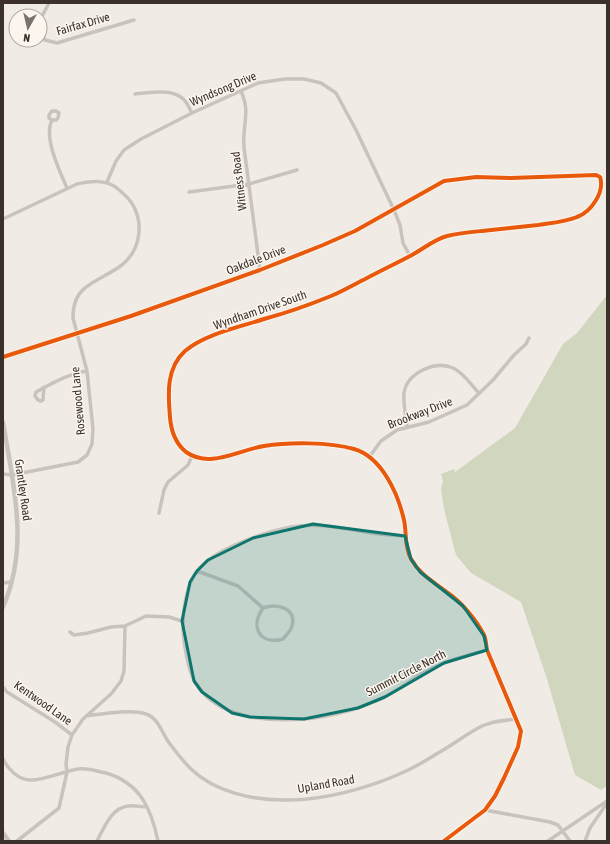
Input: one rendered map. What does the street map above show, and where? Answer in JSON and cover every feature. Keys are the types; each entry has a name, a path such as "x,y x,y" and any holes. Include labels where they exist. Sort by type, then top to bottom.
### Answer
{"street":[{"name":"Fairfax Drive","path":"48,41 57,43 134,20"},
{"name":"Wyndsong Drive","path":"107,182 116,161 124,150 141,139 192,113 258,83 285,79 304,79 322,83 336,93 356,130 394,210 400,225 403,243 410,256"},
{"name":"Witness Road","path":"241,91 246,101 247,114 244,137 260,270"},
{"path":"135,94 163,92 175,94 186,102 192,113"},
{"path":"52,120 50,127 54,158 67,188"},
{"path":"189,192 249,184 297,170"},
{"name":"Wyndham Drive South","path":"192,456 180,447 173,435 170,419 170,375 175,361 186,350 202,341 226,331 266,319 332,295 410,256 445,236 557,222 580,217 594,204 602,181 600,177 596,175 511,178"},
{"name":"Oakdale Drive","path":"3,357 78,334 260,270 355,231 444,181 476,177 511,178"},
{"path":"3,219 77,184 89,181 107,182"},
{"name":"Rosewood Lane","path":"3,474 12,474 78,462 87,455 92,444 93,429 87,371 73,318 73,310 80,294 86,287 123,264 134,252 140,230 134,206 116,187 107,182"},
{"name":"Brookway Drive","path":"370,456 381,441 397,430 429,422 448,415 467,405 493,380 514,355 526,344 529,338"},
{"path":"407,427 404,392 413,377 430,367 451,367 460,372 479,393"},
{"path":"44,387 72,374 87,371"},
{"name":"Grantley Road","path":"3,422 12,474 19,533 11,582 3,606"},
{"path":"159,513 164,490 168,482 188,465 192,456 206,460 219,458 262,446 303,443 355,450 370,456 382,469 392,486 404,518 406,547 411,559 420,572 449,593 463,606 484,636 487,650 517,718 521,731 518,747 495,796 484,810 444,841"},
{"path":"263,608 238,586 197,571 208,560 253,538 272,531 292,527 313,524 326,525 373,534 405,536"},
{"name":"Summit Circle North","path":"197,571 190,582 182,620 184,643 194,681 202,692 215,704 232,713 250,717 278,719 304,719 329,715 357,708 385,697 425,671 444,662 487,650"},
{"path":"3,583 11,582"},
{"path":"274,605 281,606 290,614 293,624 283,639 267,639 258,631 256,623 263,608 274,605"},
{"path":"70,632 74,635 112,627 126,626 146,616 169,617 182,620"},
{"path":"16,841 59,808 67,772 66,764 68,747 72,735 86,716 111,694 121,681 124,671 126,626"},
{"name":"Kentwood Lane","path":"3,687 7,692 55,722 72,735"},
{"name":"Upland Road","path":"86,716 131,712 147,714 156,720 169,743 192,769 210,783 236,793 259,799 285,800 316,798 367,786 404,772 441,752 482,726 499,720 517,718"},
{"path":"3,759 6,765 15,774 30,780 80,769 98,771 118,777 134,787 154,821 158,841"},
{"path":"548,841 607,802"},
{"path":"585,841 590,828 607,802"},
{"path":"97,841 114,812 119,808 128,805 147,808"},
{"path":"484,810 550,822 558,825 570,841"},
{"path":"3,833 9,841"}],"highlighted area":[{"path":"313,524 405,536 411,559 420,572 463,606 484,636 487,650 444,663 385,697 358,708 304,719 250,717 232,713 202,692 194,681 182,621 190,582 197,571 208,560 253,538"}],"green space":[{"path":"607,295 607,786 601,790 575,775 547,679 521,602 471,573 456,555 444,509 441,489 443,481 441,474 454,469 455,472 515,428 563,344 577,333"}],"cycle path":[{"path":"3,357 131,316 260,270 323,245 355,231 444,181 476,177 511,178 596,175 600,177 601,183 599,195 596,201 587,211 577,217 553,223 443,237 416,253 331,296 306,306 202,340 185,351 174,365 171,373 169,399 173,432 179,445 186,452 195,457 214,459 264,446 309,443 354,449 364,453 373,460 381,468 398,499 405,525 406,545 411,559 423,574 463,606 481,629 485,637 487,650 521,731 518,747 495,796 485,810 444,841"}]}
